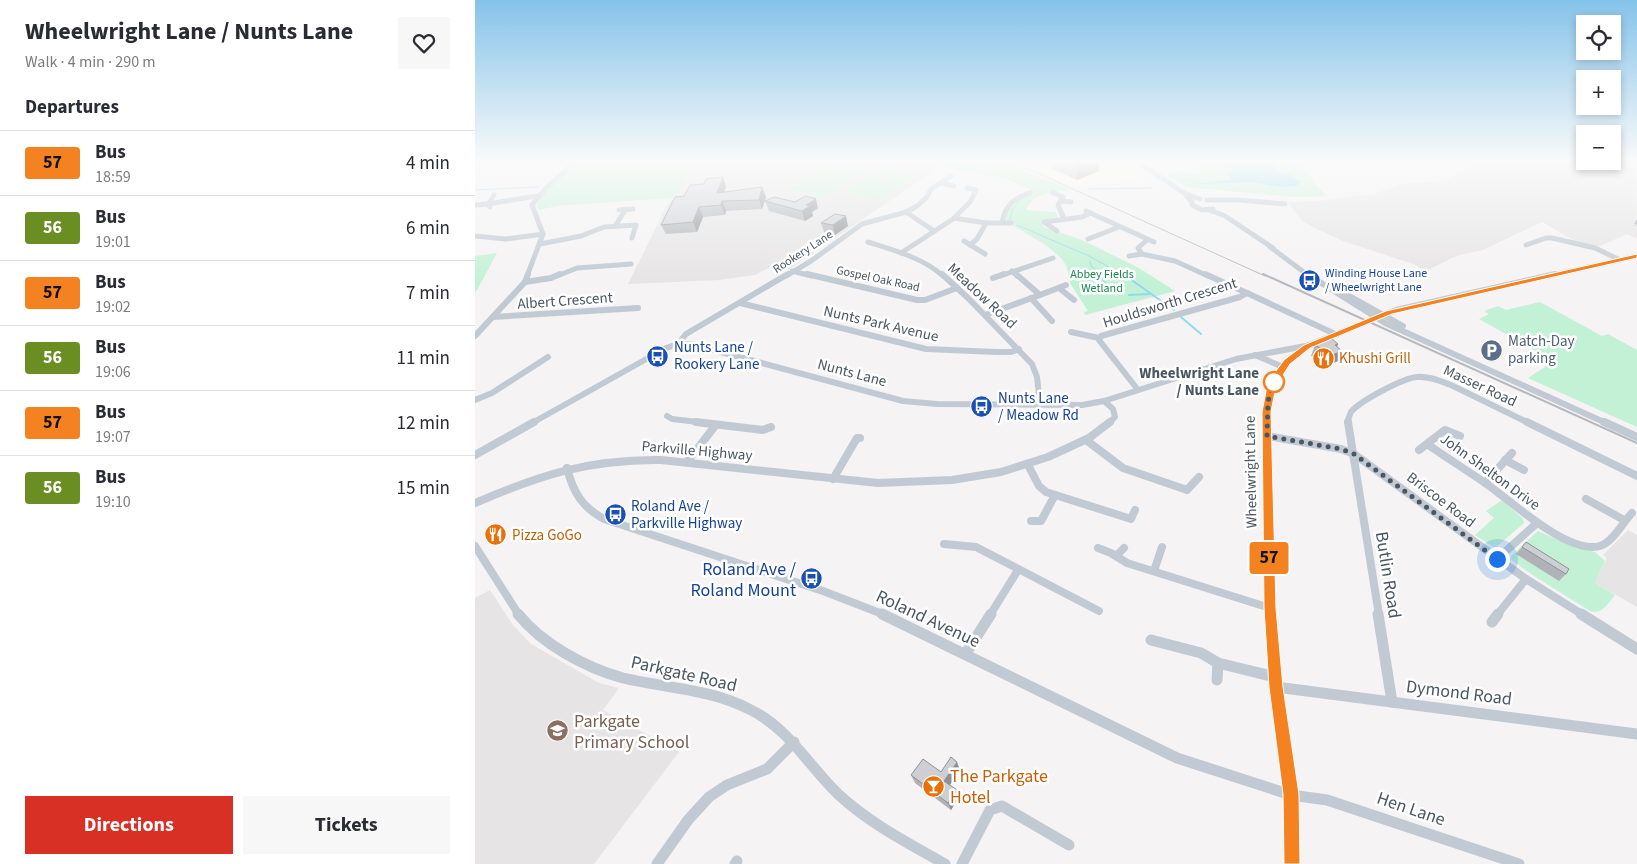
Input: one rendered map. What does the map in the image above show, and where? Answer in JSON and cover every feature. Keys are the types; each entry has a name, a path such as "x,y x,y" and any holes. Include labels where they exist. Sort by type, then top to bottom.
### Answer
{"street":[{"path":"475,206 499,202"},
{"path":"475,336 525,282 541,244 543,234 532,206 535,202"},
{"name":"Rookery Lane","path":"678,344 686,334 811,261 862,224 906,212 922,202"},
{"path":"901,253 918,238 943,228 970,202"},
{"path":"1001,223 1003,212 1010,202"},
{"path":"1060,202 1058,205 1059,210 1064,219"},
{"path":"1192,202 1192,206 1196,209 1209,210 1225,216"},
{"path":"1210,202 1225,216 1315,280 1379,316 1512,382 1637,437"},
{"path":"1209,210 1220,202"},
{"path":"1275,202 1285,204"},
{"path":"488,205 493,209"},
{"path":"619,210 633,208"},
{"path":"615,226 626,209"},
{"path":"906,212 934,231"},
{"path":"1035,223 1082,217 1088,212 1154,242"},
{"path":"954,218 986,223 1010,223"},
{"path":"1044,222 1057,230"},
{"path":"985,254 967,243 977,239 986,223"},
{"path":"541,244 573,238 601,227 615,226 637,226 632,238"},
{"path":"1089,237 1119,227"},
{"path":"477,238 505,239 543,234"},
{"path":"1530,245 1546,238 1552,238 1595,248 1620,260"},
{"path":"1142,254 1138,248 1147,240"},
{"name":"Meadow Road","path":"868,242 930,265 957,288 1019,349 1035,370 1041,404"},
{"path":"1129,256 1142,254 1175,261 1247,293"},
{"name":"Wheelwright Lane","path":"1292,864 1291,794 1275,682 1270,608 1267,436 1268,401 1272,386 1283,367 1301,350 1311,344 1379,316 1429,302 1637,256"},
{"path":"993,278 1053,258"},
{"path":"525,282 551,278 577,268 623,267 631,264"},
{"path":"1013,271 1040,295"},
{"name":"Gospel Oak Road","path":"792,272 917,300 925,300 957,288"},
{"path":"985,315 1066,285"},
{"path":"1059,288 1074,300"},
{"name":"Houldsworth Crescent","path":"1139,390 1099,338 1240,298 1247,293 1335,334"},
{"path":"1031,298 1039,305 1039,310 1052,321"},
{"name":"Nunts Park Avenue","path":"739,303 926,350 1011,352 1019,349"},
{"name":"Albert Crescent","path":"493,317 638,308"},
{"path":"1071,332 1099,338"},
{"path":"475,455 666,348 678,344"},
{"name":"Nunts Lane","path":"678,344 691,344 903,401 937,404 1082,405 1104,401 1247,356 1311,344"},
{"name":"Nunts Lane","path":"1247,356 1263,357 1283,367"},
{"path":"475,400 492,393 548,357"},
{"name":"Masser Road","path":"1354,454 1348,419 1354,409 1401,380 1423,377 1451,385 1637,476"},
{"name":"Parkville Highway","path":"475,503 521,482 567,468 629,459 687,462 878,483 941,482 971,478 1028,465 1051,457 1086,440 1115,417 1113,410 1104,401"},
{"path":"667,416 672,419 715,426 763,430 771,427"},
{"path":"687,462 715,426"},
{"name":"John Shelton Drive","path":"1419,450 1445,430 1460,436"},
{"name":"Briscoe Road","path":"1267,436 1341,449 1354,454 1526,579 1637,649"},
{"path":"833,479 857,438"},
{"path":"1086,440 1123,468 1149,478 1187,490 1199,477"},
{"name":"John Shelton Drive","path":"1427,444 1485,483 1537,523 1571,542 1593,547 1606,543 1631,513"},
{"path":"1485,483 1512,453"},
{"name":"Butlin Road","path":"1354,454 1392,702"},
{"path":"1505,460 1524,470"},
{"path":"1028,465 1042,490 1131,519 1135,510"},
{"name":"Roland Avenue","path":"567,468 576,497 591,511 604,519 823,591 895,619 1162,752 1291,794"},
{"path":"1031,521 1041,520 1055,495"},
{"path":"1585,499 1624,520"},
{"name":"John Shelton Drive","path":"1497,559 1537,523"},
{"path":"944,544 976,546 1099,611"},
{"name":"Parkgate Road","path":"475,546 515,608 538,635 549,643 611,674 696,690 732,701 763,716 779,727 794,742 822,778 839,795 893,834 945,864"},
{"path":"1155,571 1162,547"},
{"path":"1098,548 1127,562 1270,608"},
{"path":"1116,556 1124,548"},
{"path":"965,653 1019,570"},
{"path":"1492,622 1526,579"},
{"name":"Dymond Road","path":"1151,640 1201,653 1218,663 1275,682 1392,702 1637,734"},
{"path":"1217,680 1218,663"},
{"path":"657,864 688,820 709,796 727,785 767,769 794,742"},
{"name":"Hen Lane","path":"1291,794 1327,800 1519,864"},
{"path":"962,864 990,810 997,806 1002,806 1069,845"}],"shaded area":[{"path":"669,202 888,202 788,270 774,265 755,275 719,280 628,284"},
{"path":"1288,202 1637,202 1637,239 1627,234 1598,247 1575,241 1542,222 1483,250 1456,256 1424,272 1416,265 1343,241 1302,221"},
{"path":"1628,530 1637,535 1637,607 1595,583 1607,558 1603,555"},
{"name":"Parkgate Primary School","path":"490,590 513,625 531,644 599,683 619,688 603,710 679,752 594,864 475,864 475,598"}],"green space":[{"path":"538,202 610,202 557,206 539,210 537,208"},
{"name":"Abbey Fields Wetland","path":"1031,202 1026,210 1056,212 1058,217 1040,221 1044,227 1082,240 1139,268 1175,291 1085,315 1084,312 1088,311 1070,283 1067,267 1062,259 1047,246 1006,221 1011,206 1015,203"},
{"path":"497,253 477,290 475,292 475,256"},
{"path":"1540,302 1602,336 1608,334 1637,350 1637,427 1528,378 1554,361 1479,319 1489,314 1484,311 1498,306 1506,310"},
{"path":"1502,500 1523,519 1524,523 1495,548 1475,535 1494,518 1486,511"},
{"path":"1538,531 1576,548 1595,552 1605,561 1595,583 1615,595 1602,610 1590,611 1509,558"}],"building":[{"path":"672,202 722,202 721,205 699,207 693,222 661,225"},
{"path":"770,202 810,202 806,205 810,206 802,211"},
{"path":"835,214 846,216 833,225 821,223"},
{"path":"1331,338 1342,351 1332,355 1315,345"},
{"path":"1526,542 1569,569 1566,574 1522,547"},
{"path":"951,757 957,762 944,781 957,790 948,803 911,775 923,759 941,772"}],"waterway":[{"path":"1010,220 1012,210 1018,202"},
{"path":"1017,225 1089,256 1125,276"},
{"path":"1090,262 1092,267 1100,274"},
{"path":"1100,274 1105,283"},
{"path":"1123,274 1174,310"},
{"path":"1129,295 1149,294"},
{"path":"1181,317 1201,334"}],"railway":[{"path":"1102,202 1265,276"},
{"path":"1263,274 1637,443"}],"bus line":[{"name":"57","path":"1292,864 1291,794 1276,687 1270,608 1267,412 1272,386 1277,375 1287,362 1307,346 1389,312 1637,256"}],"place":[{"name":"Winding House Lane / Wheelwright Lane","path":"1309,280"},
{"name":"Match-Day parking","path":"1492,350"},
{"name":"Nunts Lane / Rookery Lane","path":"658,356"},
{"name":"Khushi Grill","path":"1323,358"},
{"name":"Wheelwright Lane / Nunts Lane","path":"1274,382"},
{"name":"Nunts Lane / Meadow Rd","path":"982,407"},
{"name":"Roland Ave / Parkville Highway","path":"615,515"},
{"name":"Pizza GoGo","path":"496,535"},
{"name":"Roland Ave / Roland Mount","path":"812,579"},
{"name":"Parkgate Primary School","path":"558,731"},
{"name":"The Parkgate Hotel","path":"934,786"}],"route":[{"path":"1274,382 1268,401 1267,436 1341,449 1362,458 1497,559"}]}
